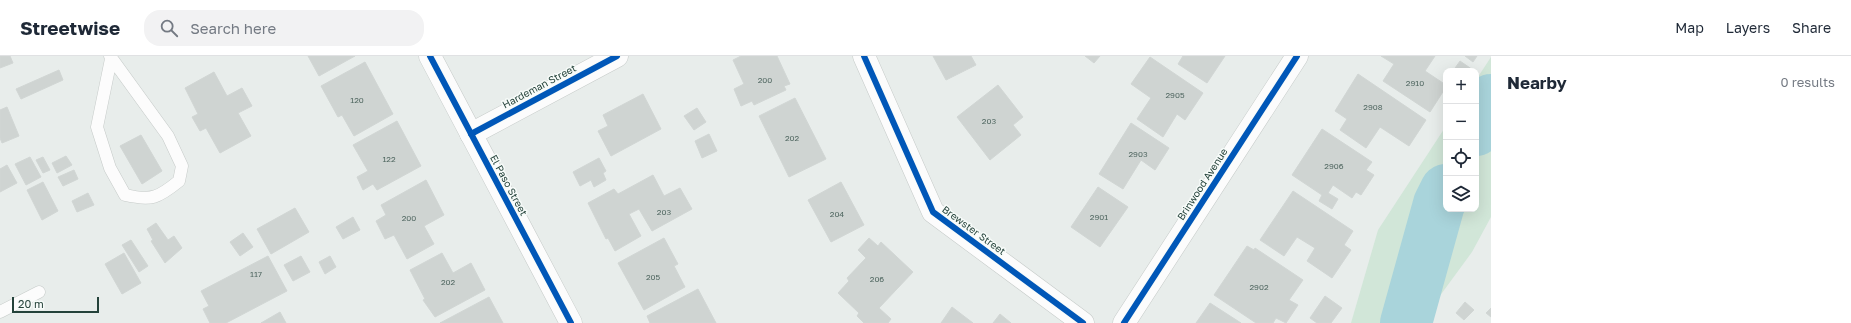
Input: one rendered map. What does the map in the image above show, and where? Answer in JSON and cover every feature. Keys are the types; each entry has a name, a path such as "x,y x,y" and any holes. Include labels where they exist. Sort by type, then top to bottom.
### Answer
{"street":[{"name":"El Paso Street","path":"430,56 571,323"},
{"name":"Hardeman Street","path":"471,134 616,56"},
{"name":"Brewster Street","path":"864,56 933,212 1083,323"},
{"name":"Brinwood Avenue","path":"1124,323 1297,56"}],"lane":[{"path":"111,58 168,136 182,166 179,181 162,195 143,199 125,195 110,168 97,127 111,58"},
{"path":"0,312 39,292"}],"green space":[{"path":"1491,57 1491,217 1472,252 1420,323 1351,323 1378,230 1443,131 1443,212 1479,212 1479,75"}],"building":[{"path":"0,56 10,56 13,63 0,68"},
{"path":"308,56 355,56 319,76"},
{"path":"741,56 777,56 790,84 784,86 786,90 754,105 752,101 741,106 734,89 744,84 733,60"},
{"path":"933,56 971,56 976,65 946,80"},
{"path":"1085,56 1100,56 1094,63"},
{"path":"1183,56 1225,56 1207,83 1178,64"},
{"path":"1381,56 1435,56 1425,71 1443,83 1443,92 1430,112 1383,81 1394,64"},
{"path":"1465,56 1477,56 1473,62"},
{"path":"1150,57 1203,93 1185,120 1177,114 1163,137 1137,119 1151,98 1131,84"},
{"path":"1460,61 1470,68 1455,68"},
{"path":"365,62 393,114 354,136 342,115 338,117 321,86"},
{"path":"59,70 63,80 21,99 16,89"},
{"path":"214,72 227,96 242,88 252,106 238,113 251,136 220,153 206,128 200,131 192,117 198,114 185,88"},
{"path":"1358,74 1426,120 1409,146 1380,127 1366,148 1340,130 1347,119 1335,111"},
{"path":"998,85 1023,117 1013,125 1021,135 990,160 957,117"},
{"path":"643,94 661,129 611,156 598,131 608,126 603,115"},
{"path":"795,98 826,159 789,177 759,116"},
{"path":"7,107 19,136 2,143 0,138 0,110"},
{"path":"697,108 706,122 694,130 684,116"},
{"path":"397,121 421,166 377,190 373,184 363,190 357,177 368,171 353,145"},
{"path":"1131,123 1169,148 1155,170 1141,160 1123,189 1099,174"},
{"path":"1322,129 1372,162 1366,170 1374,175 1361,195 1356,192 1352,198 1333,185 1328,193 1338,199 1332,209 1319,201 1322,195 1292,175"},
{"path":"709,134 717,151 702,158 695,141"},
{"path":"141,135 162,171 142,184 120,146"},
{"path":"66,156 72,165 57,173 52,163"},
{"path":"30,157 41,177 26,185 15,164"},
{"path":"43,157 50,170 43,173 36,160"},
{"path":"599,158 606,171 603,173 606,180 594,187 591,180 580,186 573,172"},
{"path":"7,165 17,183 0,192 0,169"},
{"path":"74,170 78,179 63,186 58,177"},
{"path":"653,175 664,196 680,188 692,209 652,231 639,209 629,214 641,236 615,251 608,238 606,239 588,203 614,189 618,194"},
{"path":"426,180 444,215 424,226 434,244 407,259 394,235 385,239 376,221 386,215 381,205"},
{"path":"43,182 58,211 42,220 27,190"},
{"path":"841,182 864,225 831,242 808,200"},
{"path":"1098,187 1128,207 1100,247 1071,227"},
{"path":"1293,191 1353,231 1344,245 1351,250 1332,278 1307,261 1315,248 1297,237 1284,256 1260,240"},
{"path":"88,193 94,205 77,212 72,201"},
{"path":"295,208 309,232 271,254 257,229"},
{"path":"353,217 360,230 343,239 336,227"},
{"path":"156,223 168,240 174,236 182,248 165,263 151,241 153,240 147,229"},
{"path":"243,233 253,247 240,256 230,242"},
{"path":"664,238 678,264 674,266 685,287 644,310 618,263"},
{"path":"869,238 878,246 881,242 913,272 879,308 891,319 888,323 864,323 857,316 859,313 838,293 849,281 847,278 866,258 858,250"},
{"path":"131,240 148,266 139,272 122,245"},
{"path":"1247,246 1254,250 1255,248 1303,280 1289,300 1298,305 1286,323 1276,318 1273,323 1256,323 1214,295"},
{"path":"124,253 141,283 122,294 105,264"},
{"path":"442,253 453,273 471,263 485,290 435,317 423,300 425,299 410,270"},
{"path":"268,256 287,291 226,323 210,323 203,309 209,306 201,291"},
{"path":"301,256 310,272 293,281 284,265"},
{"path":"330,256 336,267 325,274 319,262"},
{"path":"698,289 716,323 650,323 647,316"},
{"path":"1325,296 1342,308 1331,323 1317,323 1310,318"},
{"path":"489,297 503,323 440,323"},
{"path":"1465,302 1474,310 1464,320 1456,313"},
{"path":"1210,303 1241,323 1196,323"},
{"path":"952,307 973,323 941,323"},
{"path":"1491,308 1491,317 1486,313"},
{"path":"280,312 286,323 261,323"},
{"path":"1000,314 1011,323 993,323"}],"waterway":[{"path":"1479,124 1491,100"},
{"path":"1406,323 1439,204 1443,196"}],"cycle path":[{"path":"430,56 571,323"},
{"path":"471,134 617,56"},
{"path":"864,56 933,212 1083,323"},
{"path":"1124,323 1297,56"}]}
